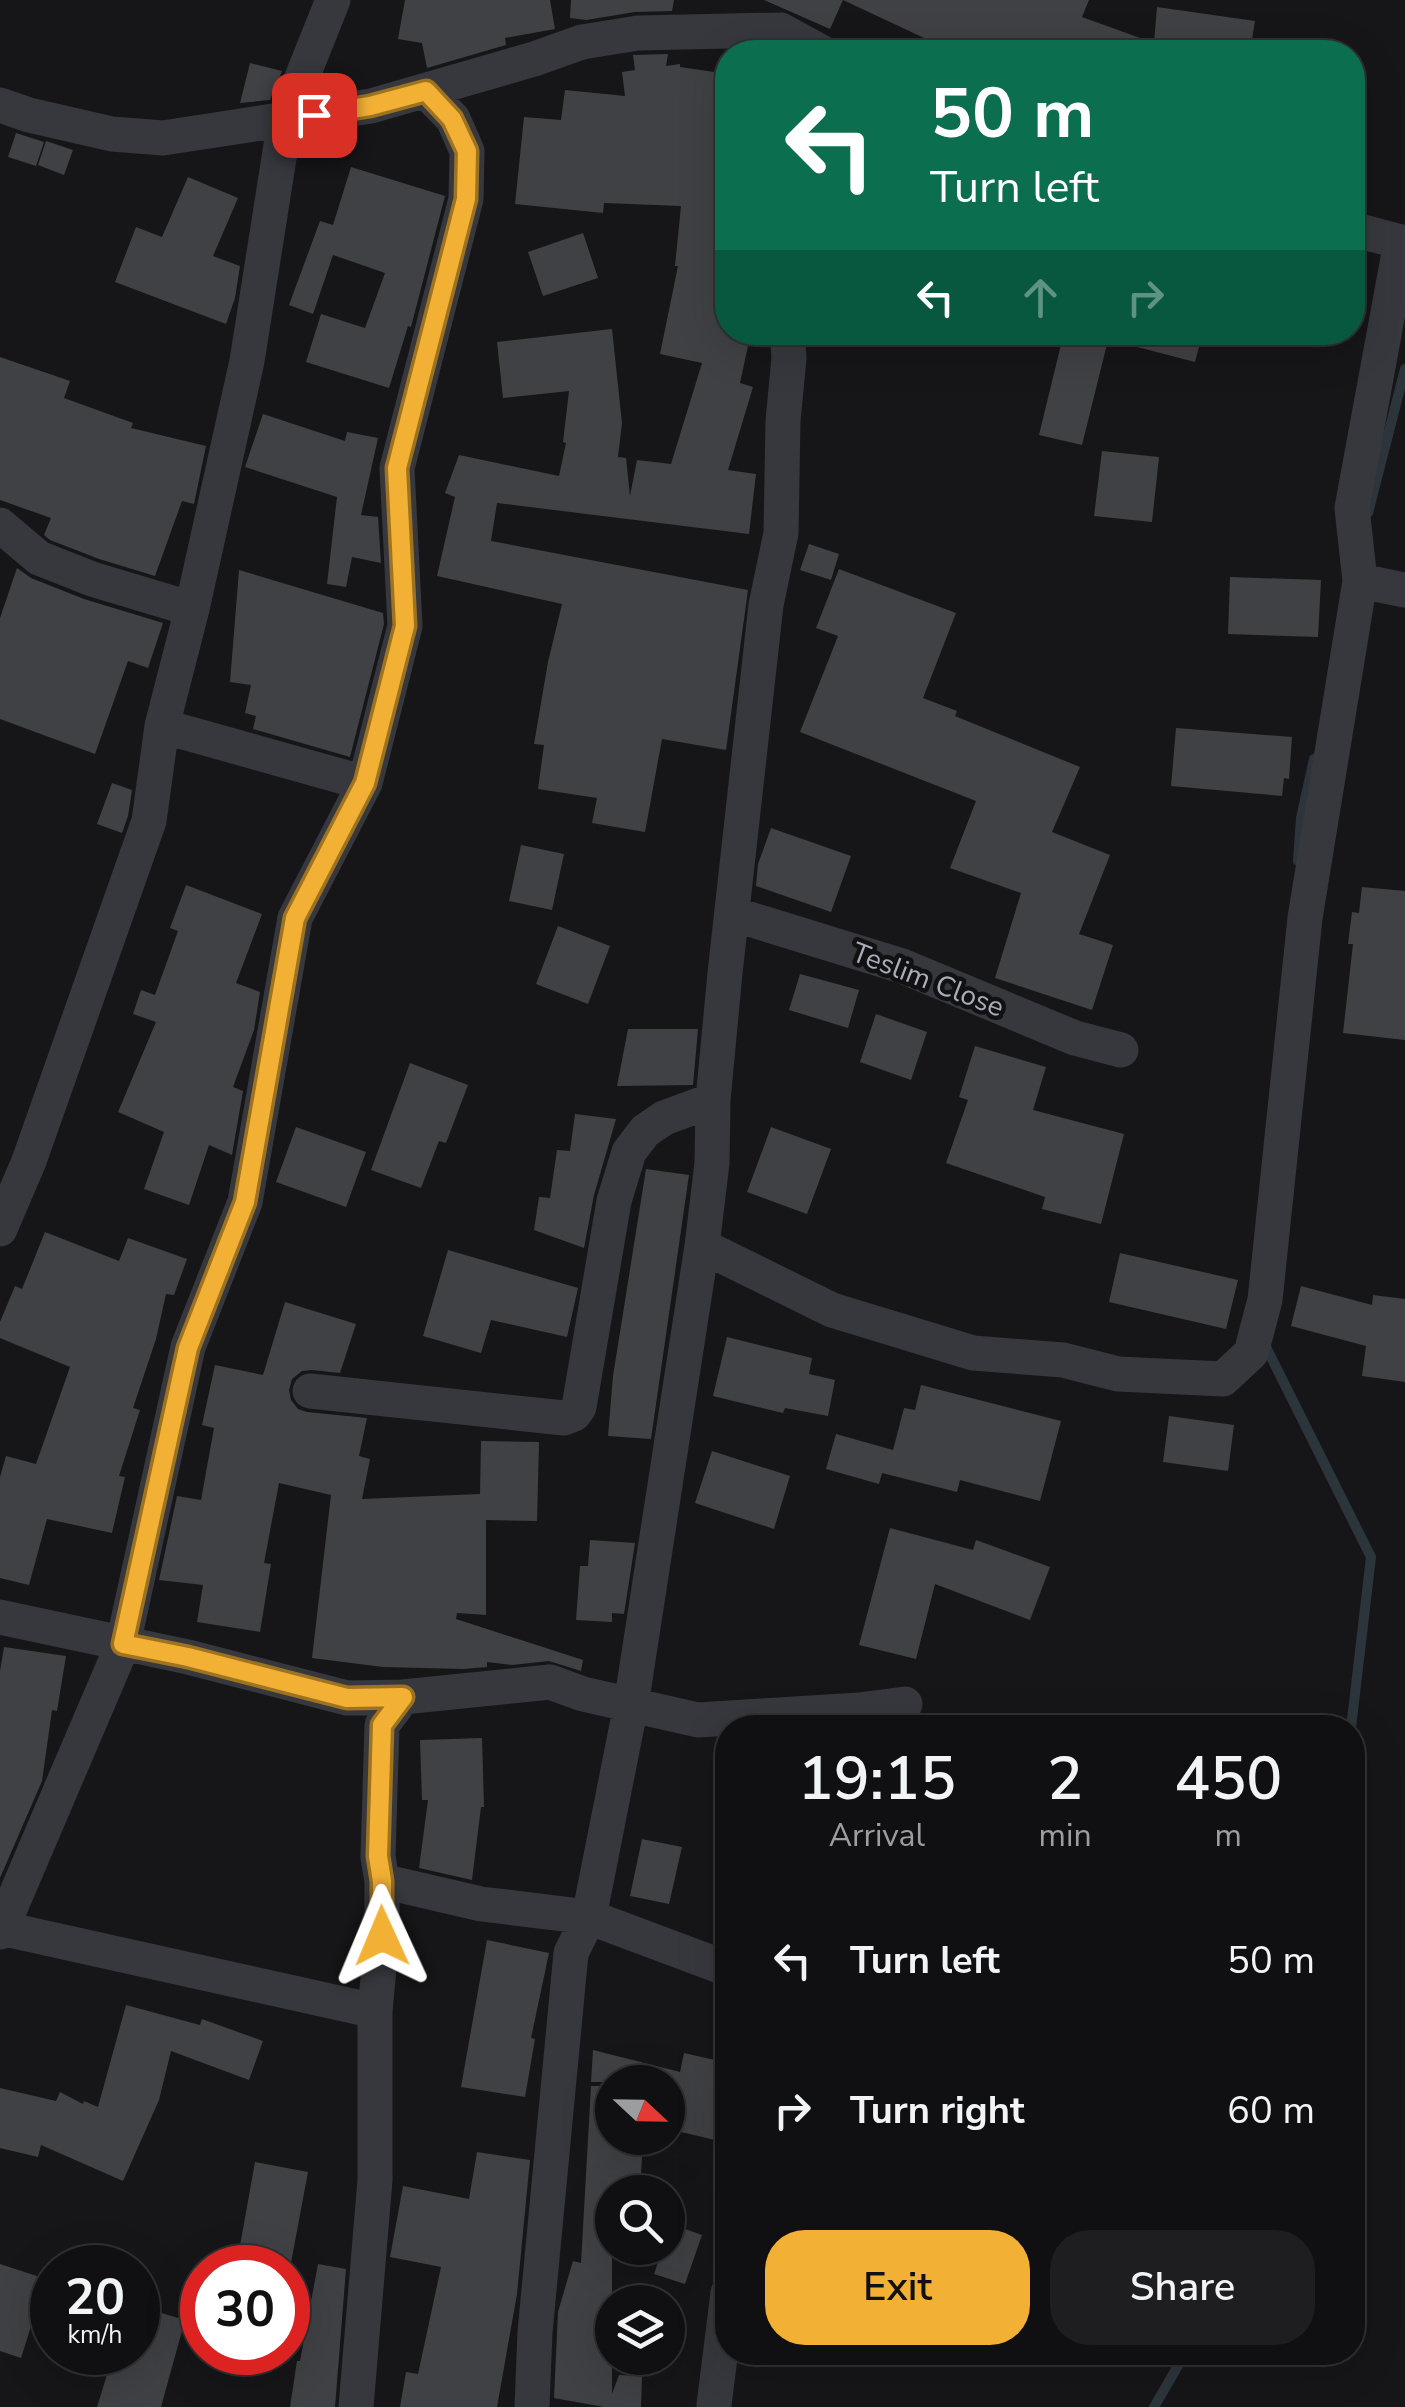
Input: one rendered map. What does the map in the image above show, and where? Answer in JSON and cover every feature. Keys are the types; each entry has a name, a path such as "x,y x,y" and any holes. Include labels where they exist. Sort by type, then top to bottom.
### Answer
{"street":[{"path":"0,1229 28,1161 148,821 162,726 247,360 285,120 333,0"},
{"path":"0,105 112,134 163,138 370,106 582,42 638,34 784,27"},
{"path":"375,2011 1,1930 123,1644 188,1348 245,1202 295,918 365,783 405,626 397,468 466,199 467,151 452,119 426,91"},
{"path":"702,1246 832,1310 973,1352 1063,1360 1118,1374 1223,1379 1252,1353 1265,1300 1305,918 1360,582 1352,508 1403,242 1365,232"},
{"path":"532,2407 535,2332 571,1953 589,1917 631,1704 702,1246 712,1162 713,1100 766,605 781,533 788,345"},
{"path":"0,526 39,558 92,579 192,609"},
{"path":"1360,582 1405,590"},
{"path":"162,726 365,783"},
{"name":"Teslim Close","path":"733,914 902,966 1075,1038 1121,1050"},
{"path":"310,1391 570,1417 578,1407 614,1201 628,1152 644,1131 664,1118 713,1100"},
{"path":"0,1617 188,1657 347,1698 403,1697 550,1682 583,1694 698,1720 715,1719"},
{"path":"356,2407 375,2180 375,2011 382,1936 378,1856 382,1725 403,1697"},
{"path":"778,1715 905,1704"},
{"path":"382,1881 481,1904 589,1917 715,1964"},
{"path":"714,2405 719,2365"}],"building":[{"path":"405,0 550,0 555,29 505,38 506,45 427,68 422,43 398,39"},
{"path":"571,0 674,0 672,11 586,20 570,18"},
{"path":"764,0 843,0 830,29"},
{"path":"843,0 1089,0 1082,17 1146,40 928,40"},
{"path":"1157,7 1255,21 1252,40 1154,40"},
{"path":"668,54 666,66 680,64 715,72 715,345 748,345 740,383 753,387 728,470 756,474 749,534 497,503 491,541 748,590 726,750 662,739 645,832 592,823 597,798 538,789 544,745 534,744 562,604 437,576 455,497 445,493 459,455 559,476 566,443 563,442 569,391 503,398 497,342 612,329 622,423 618,457 626,458 630,496 637,460 671,464 702,363 660,354 678,266 681,206 604,203 603,213 515,204 524,117 561,120 565,90 625,96 622,72 635,70 633,55"},
{"path":"250,63 282,71 270,100 240,103"},
{"path":"16,133 44,142 36,166 8,157"},
{"path":"46,141 73,150 64,175 38,165"},
{"path":"351,167 445,196 411,327 408,326 389,388 306,362 321,314 365,328 385,273 333,255 313,314 289,305 320,221 333,225"},
{"path":"188,177 238,198 213,256 240,266 226,324 115,282 136,227 162,237"},
{"path":"583,233 598,278 543,296 528,252"},
{"path":"1061,345 1107,345 1082,445 1039,435"},
{"path":"1130,345 1200,345 1195,362"},
{"path":"0,357 70,381 64,398 133,423 131,428 206,446 194,504 182,501 155,576 50,540 44,535 51,518 0,500"},
{"path":"263,414 345,441 347,432 378,438 361,515 378,517 381,563 352,557 346,587 327,584 337,497 245,467"},
{"path":"1102,451 1159,457 1152,522 1094,516"},
{"path":"809,544 839,554 831,580 800,570"},
{"path":"17,568 31,578 84,599 163,623 148,668 128,661 95,754 0,719 0,618"},
{"path":"839,569 956,613 923,698 957,711 955,716 1080,767 1052,832 1110,855 1079,934 1113,945 1092,1010 995,978 1021,893 950,868 976,801 800,732 838,636 816,628"},
{"path":"239,570 383,613 384,624 350,757 253,729 256,716 245,713 251,685 230,682"},
{"path":"1230,577 1321,580 1318,637 1228,634"},
{"path":"1176,728 1292,737 1289,779 1284,778 1282,796 1171,786"},
{"path":"112,783 132,790 122,833 97,824"},
{"path":"771,828 851,856 831,912 756,886 758,864"},
{"path":"521,845 564,854 552,910 509,901"},
{"path":"186,885 262,914 236,983 260,992 254,1030 233,1087 243,1091 232,1155 209,1145 189,1205 144,1189 164,1132 118,1112 156,1022 133,1014 141,990 155,995 178,931 170,928"},
{"path":"1362,887 1405,891 1405,1040 1343,1033 1353,944 1348,944 1352,912 1359,913"},
{"path":"558,926 610,946 588,1004 536,984"},
{"path":"800,974 859,990 848,1028 789,1010"},
{"path":"876,1014 927,1032 911,1080 860,1062"},
{"path":"628,1029 698,1029 693,1085 617,1086"},
{"path":"975,1046 1046,1067 1033,1110 1124,1134 1101,1224 1042,1209 1045,1197 946,1163 968,1100 959,1097"},
{"path":"410,1063 468,1085 446,1143 439,1141 421,1188 371,1170"},
{"path":"575,1114 616,1119 594,1195 584,1248 534,1230 539,1197 550,1198 557,1150 570,1151"},
{"path":"296,1127 366,1152 346,1207 276,1182"},
{"path":"771,1127 831,1149 807,1214 747,1192"},
{"path":"646,1169 689,1175 651,1439 608,1436 613,1376"},
{"path":"45,1232 119,1261 128,1238 187,1259 174,1295 166,1294 133,1408 140,1410 119,1476 125,1477 112,1533 47,1519 29,1585 0,1578 0,1477 6,1456 36,1464 70,1367 0,1338 0,1322 15,1286 22,1289"},
{"path":"448,1250 578,1288 567,1337 491,1320 481,1353 423,1336"},
{"path":"1120,1253 1238,1280 1226,1329 1109,1302"},
{"path":"1301,1286 1372,1305 1373,1295 1405,1299 1405,1382 1362,1376 1366,1346 1291,1326"},
{"path":"285,1302 356,1324 340,1373 302,1371 292,1379 289,1390 298,1409 367,1418 359,1456 370,1459 362,1499 480,1494 481,1441 539,1442 537,1521 486,1520 486,1615 457,1613 456,1619 583,1660 581,1671 549,1661 512,1665 487,1662 487,1667 463,1669 383,1667 312,1658 331,1495 279,1483 264,1563 271,1564 260,1632 197,1622 203,1585 159,1580 177,1496 201,1500 214,1428 202,1425 215,1365 263,1375"},
{"path":"727,1337 812,1358 809,1374 835,1380 828,1416 785,1408 783,1413 713,1396"},
{"path":"921,1385 1061,1421 1040,1501 960,1480 957,1492 882,1473 879,1484 826,1469 836,1434 893,1450 904,1408 915,1410"},
{"path":"1169,1416 1234,1425 1228,1471 1163,1462"},
{"path":"712,1451 790,1476 774,1529 695,1503"},
{"path":"890,1528 973,1550 976,1540 1050,1567 1030,1620 935,1584 916,1659 859,1645"},
{"path":"590,1540 635,1543 624,1614 612,1613 612,1622 576,1620 580,1566 588,1566"},
{"path":"4,1647 66,1656 57,1711 52,1710 42,1781 0,1878 0,1671"},
{"path":"482,1738 484,1807 472,1880 419,1868 428,1800 422,1800 420,1740"},
{"path":"642,1839 682,1847 669,1904 630,1896"},
{"path":"487,1940 549,1953 531,2038 535,2039 525,2097 461,2087"},
{"path":"126,2005 200,2025 202,2019 263,2041 249,2080 171,2051 159,2100 123,2181 41,2145 38,2157 0,2148 0,2088 56,2101 60,2092 98,2107"},
{"path":"593,2050 652,2065 595,2065 595,2082 591,2082"},
{"path":"684,2053 715,2060 715,2140 685,2133"},
{"path":"591,2086 595,2086 595,2155 642,2155 641,2175 595,2175 595,2265 612,2265 612,2285 595,2285 595,2375 612,2375 612,2394 619,2375 642,2376 641,2407 604,2407 554,2398 558,2312 573,2261 581,2263"},
{"path":"477,2152 530,2160 517,2294 497,2407 400,2407 406,2372 418,2374 441,2267 390,2257 403,2186 469,2199"},
{"path":"255,2162 308,2172 294,2245 240,2245"},
{"path":"685,2229 702,2235 685,2284 654,2274 657,2265 685,2265"},
{"path":"0,2264 30,2274 30,2330 21,2358 0,2351"},
{"path":"318,2264 346,2269 335,2407 290,2407 295,2375 310,2375 310,2307"},
{"path":"160,2313 180,2319 180,2338 161,2407 97,2407 107,2375 160,2375"}],"waterway":[{"path":"1368,513 1405,369"},
{"path":"1298,861 1301,818 1314,759"},
{"path":"1263,1341 1371,1557 1353,1715"},
{"path":"1154,2407 1178,2365"}],"route":[{"path":"314,115 426,91 452,119 467,151 466,199 397,468 405,626 365,783 295,918 245,1202 188,1348 123,1644 347,1698 403,1697 382,1725 378,1856 382,1936"}]}
